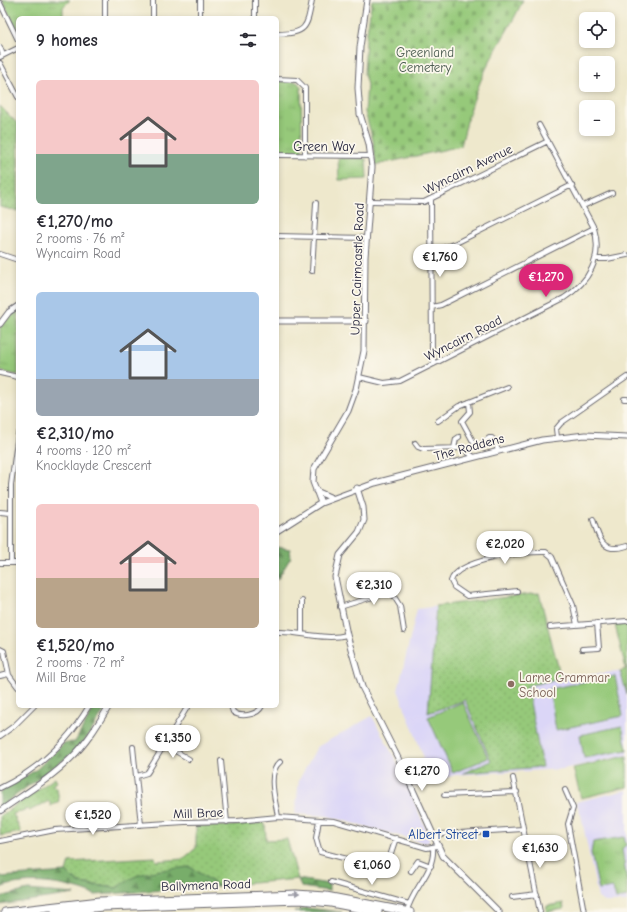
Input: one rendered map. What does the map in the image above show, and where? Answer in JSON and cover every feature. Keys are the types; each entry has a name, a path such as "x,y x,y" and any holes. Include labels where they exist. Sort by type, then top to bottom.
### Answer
{"highway":[{"name":"Ballymena Road","path":"5,912 100,901 296,894 326,896 410,912"},
{"name":"Ballymena Road","path":"55,912 103,907 300,900 331,903 378,912"}],"street":[{"path":"105,0 105,16"},
{"path":"153,0 153,16"},
{"path":"200,0 200,16"},
{"path":"255,0 255,16"},
{"path":"279,34 295,34 305,26 308,22 312,0"},
{"name":"Upper Cairncastle Road","path":"320,503 313,478 314,469 348,411 359,377 364,351 366,321 366,238 370,201 371,156 360,114 358,99 360,47 367,0"},
{"path":"0,3 16,36"},
{"path":"0,47 2,56 16,49"},
{"path":"0,63 16,93"},
{"path":"279,79 296,80 305,88 305,156"},
{"name":"Wyncairn Road","path":"359,377 382,383 394,383 569,295 585,280 596,259 597,243 594,228 539,125"},
{"name":"Wyncairn Avenue","path":"370,201 418,203 431,199 548,141"},
{"name":"Green Way","path":"279,155 371,156"},
{"path":"432,252 456,243 572,185"},
{"path":"583,206 612,193"},
{"path":"431,199 432,356 434,364"},
{"path":"312,271 316,203"},
{"path":"432,307 441,305 594,228"},
{"path":"279,236 366,238"},
{"path":"0,254 16,259"},
{"path":"596,259 607,259 627,255"},
{"path":"0,324 9,312 16,307"},
{"path":"279,321 366,321"},
{"path":"0,373 16,377"},
{"path":"557,437 557,428 562,422 627,378"},
{"path":"436,414 439,420 459,406 506,389"},
{"path":"468,402 470,412 462,421 475,445 480,445 489,438 492,438 495,441 498,451"},
{"name":"The Roddens","path":"279,530 320,503 357,488 557,437 585,435 627,437"},
{"path":"454,448 456,439 459,436"},
{"path":"415,443 418,447 423,449 454,448 468,451 474,457"},
{"path":"11,564 12,470 16,446"},
{"path":"357,488 363,507 364,520 359,532 342,551 337,564 335,583 347,635 366,697 402,766 433,837 435,847 431,866 409,904 410,912"},
{"path":"316,490 322,495 333,498"},
{"path":"0,512 11,513"},
{"path":"593,519 598,536 603,544 613,549 627,546"},
{"path":"517,591 467,596 454,587 452,581 456,572 474,562 546,552 552,557 573,605 577,625"},
{"path":"0,563 16,563"},
{"path":"340,607 373,598 394,582"},
{"path":"388,587 400,606 404,631"},
{"path":"302,602 302,633"},
{"path":"550,627 627,621"},
{"path":"582,649 598,648 597,623"},
{"path":"279,632 302,633 330,638 347,635"},
{"path":"0,649 5,652 8,674 16,684"},
{"path":"0,676 8,674"},
{"path":"0,736 14,726 32,708"},
{"path":"0,788 28,772 55,750 87,708"},
{"path":"0,811 72,758 87,740 108,708"},
{"path":"137,776 146,774 187,708"},
{"path":"232,708 233,712 239,714 253,714 258,712 261,708"},
{"path":"165,745 189,759"},
{"path":"133,747 141,825"},
{"path":"221,761 227,822"},
{"path":"278,817 273,778 275,768 280,762"},
{"path":"513,778 540,912"},
{"path":"565,790 573,808 568,824 584,912"},
{"path":"444,795 517,792"},
{"name":"Mill Brae","path":"0,840 55,830 227,822 278,817 341,823 419,846 435,847"},
{"path":"318,820 316,838 320,852 359,862"},
{"path":"433,837 442,834 523,829"},
{"path":"392,864 390,856 396,838"},
{"path":"435,847 447,862 499,912"},
{"path":"411,871 418,862 431,866"},
{"path":"331,882 409,904"},
{"path":"512,897 537,894"}],"shaded area":[{"name":"Larne Grammar School","path":"539,593 561,678 620,671 627,697 627,755 563,769 455,775 414,787 405,766 424,758 398,690 417,609"},
{"path":"372,716 400,768 429,837 429,842 425,843 327,816 295,814 299,780 317,747"},
{"path":"627,790 627,902 605,902 598,898 581,815 576,802"}],"green space":[{"path":"2,0 70,0 63,7 63,16 16,16 16,27"},
{"name":"Greenland Cemetery","path":"372,0 523,0 481,80 470,112 461,146 376,165 373,140 365,112 367,85 364,74 366,38"},
{"path":"279,81 297,82 301,87 302,152 279,151"},
{"path":"0,106 16,122 16,211 0,207"},
{"path":"338,158 366,159 367,179 339,180"},
{"path":"16,311 16,375 0,371 0,327"},
{"path":"279,547 290,549 291,557 279,577"},
{"path":"539,593 561,678 527,686 542,767 463,773 491,761 465,700 428,713 436,606"},
{"path":"627,624 627,694 620,671 626,669 615,625"},
{"path":"615,676 623,716 556,730 549,689"},
{"path":"463,702 488,758 453,773 428,717"},
{"path":"94,708 106,708 87,738 73,753 0,807 0,792 37,769 64,743 75,742"},
{"path":"622,726 627,750 584,758 580,735"},
{"path":"627,756 627,787 581,798 573,768"},
{"path":"55,778 57,782 52,785 57,788 59,801 51,806 49,801 29,811 27,809 13,814 21,832 0,836 0,816"},
{"path":"265,823 266,840 287,839 298,879 219,886 190,867 120,885 117,888 79,883 66,872 69,862 155,857 156,861 183,859 196,848 196,826 230,826"},
{"path":"624,837 626,845 622,849 627,882 627,897 616,899 613,888 599,890 591,853 593,842"},
{"path":"190,867 219,886 95,895 61,885 35,882 22,883 0,888 0,877 66,872 79,883 117,888 125,882 142,874 160,870"},
{"path":"298,879 329,884 329,891 301,887"},
{"path":"28,890 74,894 0,905 0,897"},
{"path":"563,903 564,909 546,912 547,906"},
{"path":"306,908 342,912 294,912"}],"place":[{"name":"Larne Grammar School","path":"511,684"},
{"name":"Albert Street","path":"486,834"}]}
